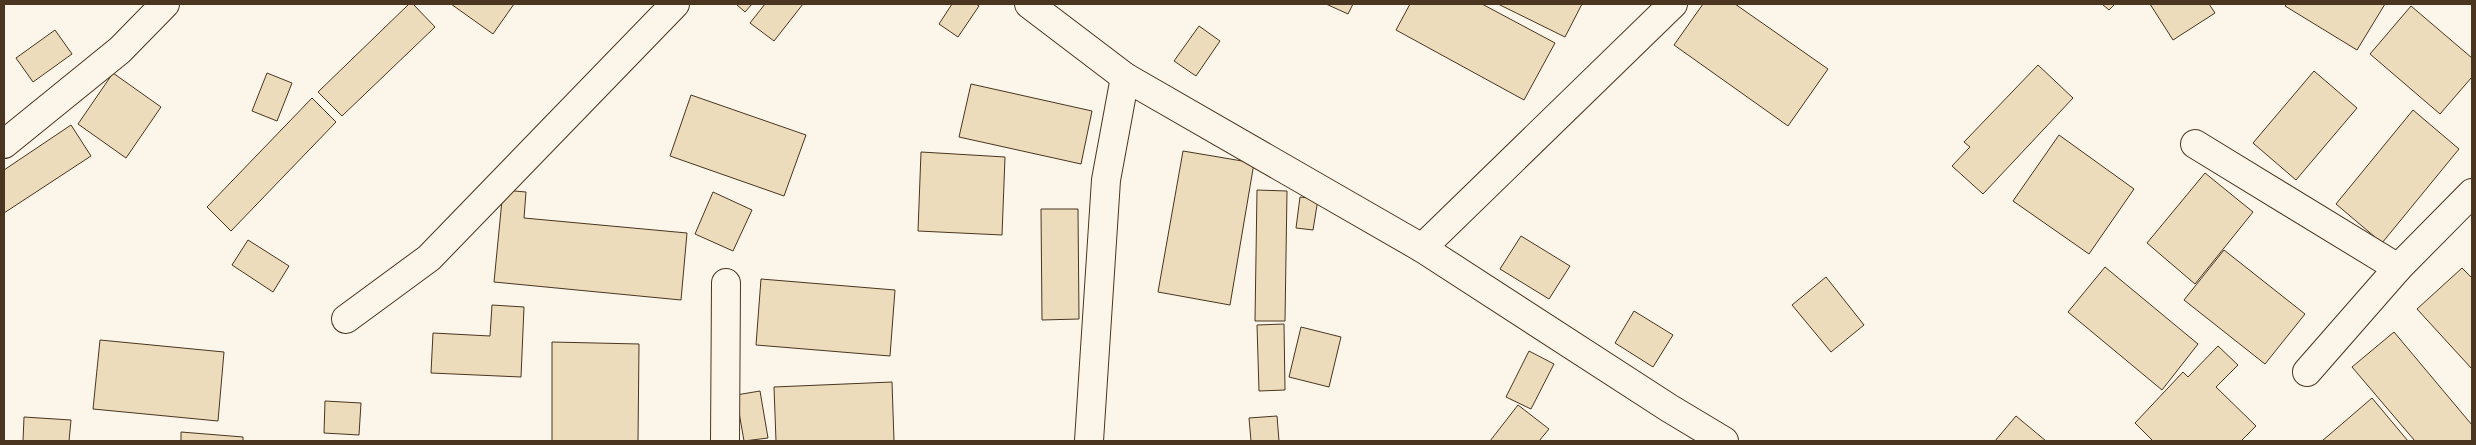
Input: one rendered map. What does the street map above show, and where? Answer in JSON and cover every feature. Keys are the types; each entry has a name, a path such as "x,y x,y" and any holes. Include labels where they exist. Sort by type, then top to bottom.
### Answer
{"street":[{"path":"4,144 120,50 165,4"},
{"path":"346,319 429,258 675,4"},
{"path":"1029,4 1124,77 1422,248 1661,403 1724,441"},
{"path":"1422,248 1673,4"},
{"path":"1090,441 1106,180 1124,77"},
{"path":"2195,144 2398,268"},
{"path":"2308,372 2398,268 2472,193"},
{"path":"725,441 726,284"}],"building":[{"path":"409,4 413,4 435,27 342,116 318,92"},
{"path":"451,4 514,4 493,34"},
{"path":"736,4 752,4 745,12"},
{"path":"765,4 803,4 774,41 750,23"},
{"path":"952,4 976,4 979,6 958,37 939,24"},
{"path":"1326,4 1353,4 1348,14"},
{"path":"1410,4 1482,4 1555,43 1524,100 1396,30"},
{"path":"1498,4 1582,4 1565,37"},
{"path":"1703,4 1735,4 1828,69 1788,126 1674,45"},
{"path":"2102,4 2115,4 2109,10"},
{"path":"2150,4 2209,4 2215,13 2173,40"},
{"path":"2287,4 2385,4 2357,50 2285,6"},
{"path":"2411,6 2472,58 2472,77 2440,114 2370,54"},
{"path":"1199,26 1220,41 1196,76 1174,61"},
{"path":"55,30 72,54 33,82 16,58"},
{"path":"2038,65 2073,98 1983,194 1952,166 1970,147 1964,142"},
{"path":"2314,71 2357,108 2296,180 2253,143"},
{"path":"113,73 161,107 126,158 78,124"},
{"path":"267,73 292,83 277,121 252,111"},
{"path":"971,84 1092,111 1081,164 959,137"},
{"path":"691,95 806,135 784,196 670,156"},
{"path":"312,98 336,122 231,231 207,207"},
{"path":"2413,110 2459,149 2382,243 2336,204"},
{"path":"71,125 91,156 4,213 4,170"},
{"path":"2059,135 2134,189 2089,254 2013,201"},
{"path":"1183,151 1254,163 1230,305 1158,292"},
{"path":"921,152 1005,157 1002,235 918,231"},
{"path":"2205,173 2253,212 2195,284 2147,243"},
{"path":"503,190 526,192 524,218 687,233 681,300 494,282"},
{"path":"1257,190 1287,191 1285,321 1255,321"},
{"path":"713,192 752,210 733,251 695,234"},
{"path":"1300,197 1318,199 1313,230 1296,228"},
{"path":"1041,209 1078,209 1079,319 1042,320"},
{"path":"1521,236 1570,266 1549,299 1500,269"},
{"path":"248,240 289,266 273,292 232,265"},
{"path":"2224,250 2305,314 2265,364 2184,300"},
{"path":"2105,267 2198,344 2162,390 2068,312"},
{"path":"2462,268 2472,278 2472,369 2417,309"},
{"path":"1826,277 1864,325 1831,352 1792,305"},
{"path":"761,279 895,290 890,356 756,345"},
{"path":"492,305 524,307 521,377 431,373 433,333 490,336"},
{"path":"1634,311 1673,335 1653,367 1615,343"},
{"path":"1284,324 1285,390 1259,391 1257,325"},
{"path":"1301,327 1341,337 1329,387 1289,377"},
{"path":"2394,332 2472,425 2472,441 2415,441 2352,367"},
{"path":"100,340 224,352 218,421 93,409"},
{"path":"552,342 639,344 638,441 552,441"},
{"path":"2218,346 2238,365 2216,387 2256,426 2241,441 2153,441 2135,423 2183,372 2188,377"},
{"path":"1529,351 1554,364 1531,409 1506,397"},
{"path":"892,382 894,441 776,441 774,387"},
{"path":"760,391 768,438 744,441 736,395"},
{"path":"2372,398 2408,441 2322,441"},
{"path":"325,401 361,403 359,435 324,433"},
{"path":"1518,405 1549,429 1539,441 1490,441"},
{"path":"1277,416 1279,441 1251,441 1249,418"},
{"path":"2016,416 2046,441 1995,441"},
{"path":"24,417 71,420 69,441 23,441"},
{"path":"181,432 243,437 243,441 181,441"}]}
